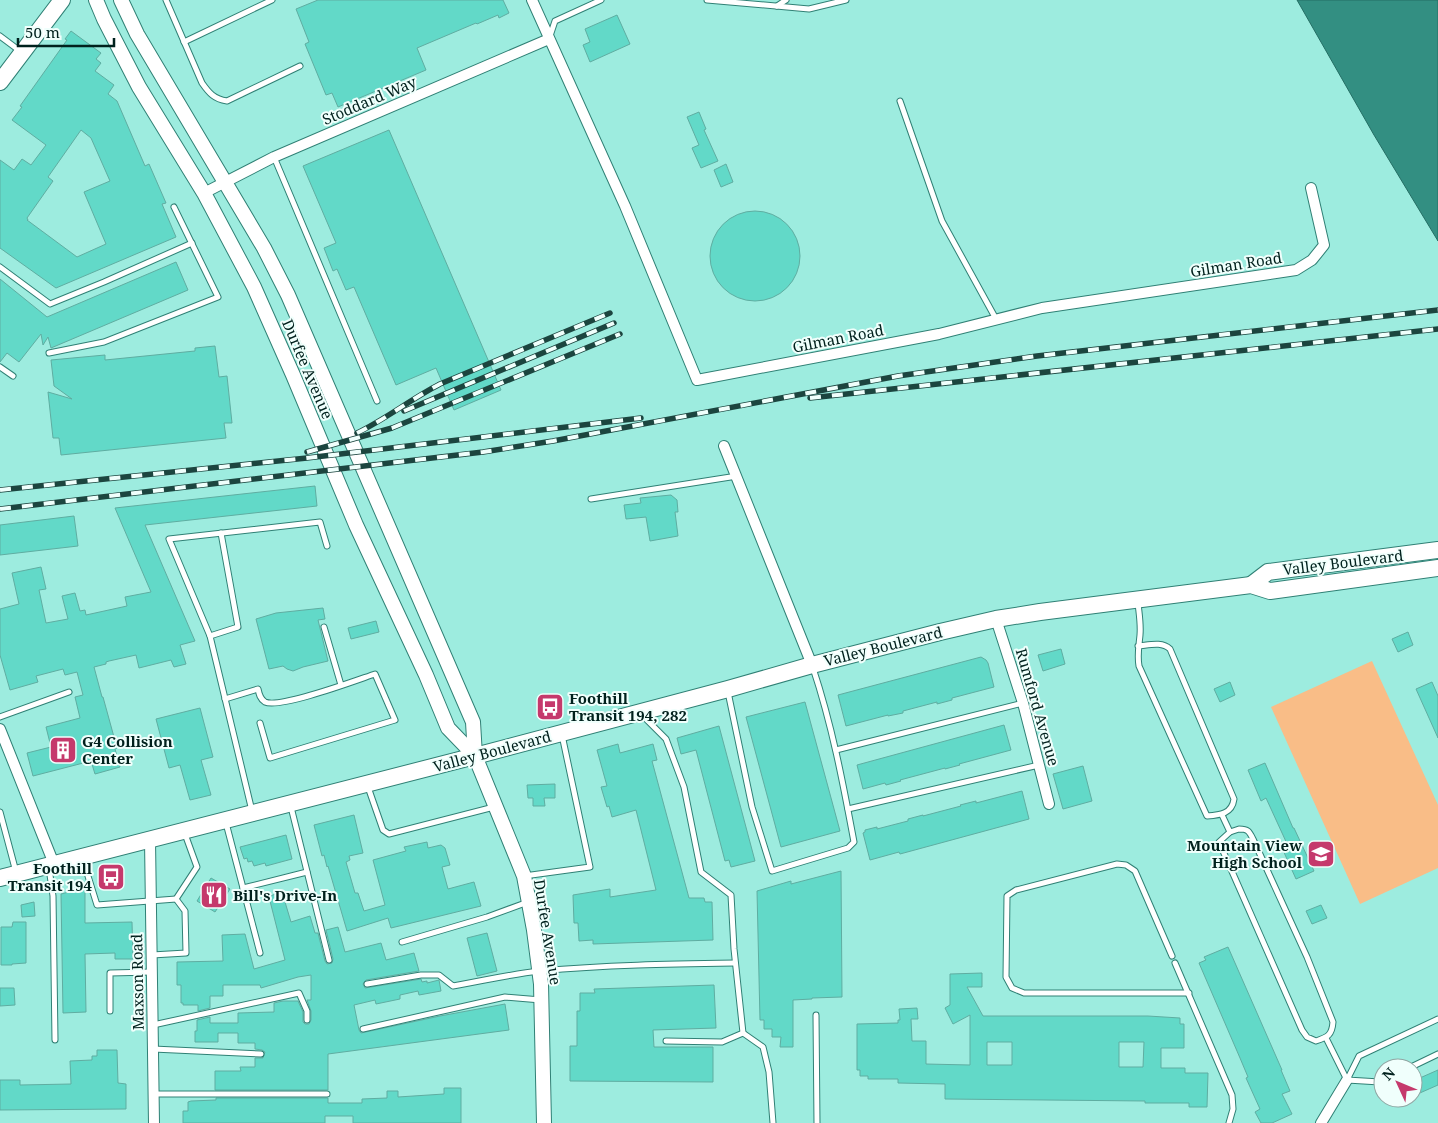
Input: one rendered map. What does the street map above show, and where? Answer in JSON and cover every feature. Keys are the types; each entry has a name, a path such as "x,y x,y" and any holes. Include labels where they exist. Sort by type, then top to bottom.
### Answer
{"main road":[{"path":"0,82 62,0"},
{"name":"Durfee Avenue","path":"96,0 139,87 204,193 254,287 356,525 426,675 448,728 475,756"},
{"name":"Durfee Avenue","path":"121,0 136,34 264,248 292,304 473,722 475,756 524,876 529,902 542,984 544,1123"},
{"name":"Valley Boulevard","path":"1251,585 1268,572 1438,550"},
{"name":"Valley Boulevard","path":"0,878 475,756 812,665 996,619 1251,585 1270,591 1438,568"}],"street":[{"name":"Gilman Road","path":"532,0 625,206 697,380 939,334 1042,308 1296,270 1312,260 1324,244 1311,188"},
{"name":"Stoddard Way","path":"204,193 274,157 549,39"},
{"path":"724,446 812,665"},
{"name":"Rumford Avenue","path":"996,619 1023,703 1049,804"},
{"path":"0,729 51,864"},
{"name":"Maxson Road","path":"150,840 154,1123"},
{"path":"1321,1123 1347,1080"}],"lane":[{"path":"166,0 202,83 210,94 218,100 227,101 300,66"},
{"path":"184,42 272,0"},
{"path":"549,39 555,21 585,3 600,0"},
{"path":"707,0 809,9 846,0"},
{"path":"777,6 786,0"},
{"path":"0,36 22,53"},
{"path":"900,101 942,221 996,320"},
{"path":"274,157 377,401"},
{"path":"49,353 104,342 218,297 174,207"},
{"path":"0,267 50,304 192,243"},
{"path":"0,368 13,376"},
{"path":"591,499 737,476"},
{"path":"252,813 210,636 169,539 320,522 327,546"},
{"path":"210,636 238,627 221,533"},
{"path":"1138,600 1140,632 1138,646 1137,657 1139,666 1207,816 1222,815 1233,806 1234,800 1170,649 1166,645 1159,644 1138,646"},
{"path":"324,627 340,685"},
{"path":"728,689 752,807 772,870 848,848 854,842 836,750 825,704 812,665"},
{"path":"225,699 258,688 260,698 275,704 375,674 395,720 270,758 260,723"},
{"path":"0,717 69,692"},
{"path":"836,750 1023,703"},
{"path":"638,712 666,739 684,787 701,872 731,896 735,963 743,1033 762,1047 769,1072 773,1123"},
{"path":"524,876 590,867 561,732"},
{"path":"848,809 1039,765"},
{"path":"367,784 383,830 389,834 495,807"},
{"path":"290,804 329,960"},
{"path":"0,812 16,874"},
{"path":"1222,815 1230,832"},
{"path":"226,820 260,953"},
{"path":"1246,829 1254,839 1334,1022 1333,1030 1326,1038 1316,1041 1307,1037 1302,1030 1219,842 1230,832 1246,829"},
{"path":"176,899 197,868 184,831"},
{"path":"82,856 97,905 176,899"},
{"path":"51,864 55,1040"},
{"path":"1172,956 1135,871 1126,865 1117,864 1016,890 1007,896 1006,977 1012,988 1024,994 1189,993"},
{"path":"243,888 307,872"},
{"path":"152,954 186,953 185,911 176,899"},
{"path":"402,942 529,902"},
{"path":"367,984 421,974 439,975 453,986 540,971 636,964 735,963"},
{"path":"1176,963 1232,1095 1232,1108 1228,1123"},
{"path":"110,1011 110,973 152,972"},
{"path":"153,1025 299,993 307,1011 307,1020"},
{"path":"363,1029 505,997 542,1000"},
{"path":"816,1016 817,1123"},
{"path":"1347,1080 1359,1056 1438,1019"},
{"path":"666,1041 722,1042 743,1033"},
{"path":"1326,1038 1347,1080"},
{"path":"153,1049 261,1054"},
{"path":"1423,1061 1438,1054"},
{"path":"1347,1080 1373,1082"},
{"path":"154,1094 327,1094"}],"shaded area":[{"path":"1297,0 1438,0 1438,241 1374,135"},
{"path":"1372,661 1438,805 1438,868 1360,904 1271,707"}],"building":[{"path":"318,0 503,0 509,13 499,18 498,15 476,23 417,48 426,70 338,107 332,93 326,95 305,44 309,42 296,9"},
{"path":"617,15 630,44 590,62 583,45 590,42 585,29"},
{"path":"71,31 101,53 96,59 101,63 95,71 114,85 108,94 117,101 145,166 149,164 166,203 162,204 176,237 56,288 0,248 0,160 14,170 22,159 31,165 46,145 12,120 67,40 65,39","holes":["81,130 91,138 110,181 84,192 106,244 77,257 27,220 27,218 53,181 48,177"]},
{"path":"699,112 706,129 704,130 718,161 701,168 692,148 699,145 687,117"},
{"path":"389,130 501,390 454,410 436,368 396,385 354,287 346,290 337,269 333,271 324,248 336,243 303,166"},
{"path":"726,164 733,182 721,187 714,170"},
{"path":"755,211 772,215 787,224 796,239 800,256 796,273 787,288 772,297 755,301 738,297 723,288 714,273 710,256 714,239 723,224 738,215"},
{"path":"176,262 188,290 51,348 48,337 43,345 41,334 19,362 7,353 0,362 0,279 47,317"},
{"path":"215,346 219,377 227,376 232,423 224,423 226,438 61,455 59,438 53,438 48,392 72,399 54,386 51,360 105,355 105,360 195,351 195,348"},
{"path":"315,486 317,506 145,525 195,641 180,645 186,664 174,667 171,660 139,668 136,655 109,661 106,664 94,667 117,748 115,749 120,767 95,774 91,761 33,776 27,753 51,747 46,727 80,718 75,697 83,695 77,672 65,675 63,669 36,676 38,682 10,690 0,655 0,609 19,604 12,573 41,567 46,589 39,590 46,623 68,619 62,596 75,593 80,611 85,610 86,615 127,606 125,597 151,592 115,508"},
{"path":"671,495 677,500 678,512 675,512 678,536 650,541 646,517 626,519 624,505 641,503 640,498"},
{"path":"74,516 78,546 0,555 0,525"},
{"path":"323,608 325,619 318,620 328,661 293,671 283,666 269,669 256,619 276,613"},
{"path":"376,621 379,632 351,639 348,628"},
{"path":"1408,632 1413,645 1398,652 1392,639"},
{"path":"1061,649 1065,664 1043,671 1038,655"},
{"path":"981,657 988,663 994,687 937,704 937,702 903,711 903,713 846,726 838,695"},
{"path":"1230,682 1235,695 1220,702 1214,689"},
{"path":"1432,682 1438,696 1438,738 1416,689"},
{"path":"805,702 840,831 781,847 746,717"},
{"path":"200,708 213,757 201,760 211,795 190,800 180,765 169,768 156,719"},
{"path":"1004,725 1011,750 886,785 885,783 863,789 857,765"},
{"path":"719,726 755,861 731,867 729,860 725,861 696,750 681,754 677,738"},
{"path":"618,744 620,753 653,744 657,760 652,761 689,898 704,898 705,902 712,902 713,940 593,944 593,940 579,941 578,923 574,923 573,895 610,889 610,897 656,890 636,810 612,817 601,787 607,786 597,750"},
{"path":"1265,763 1314,871 1296,879 1282,848 1288,846 1266,798 1261,801 1248,770"},
{"path":"1083,766 1092,801 1063,809 1053,774"},
{"path":"555,784 555,798 544,798 545,806 533,806 533,798 528,798 527,785"},
{"path":"1022,791 1029,819 900,854 899,852 870,860 863,833 865,830 877,827 877,829 960,805 976,801 976,803"},
{"path":"354,815 363,853 349,856 350,860 346,862 355,893 358,893 364,911 385,905 373,860 406,851 404,847 427,842 428,848 441,845 445,848 450,865 442,867 448,889 474,882 481,906 391,928 388,918 347,931 328,866 324,855 322,856 314,825"},
{"path":"286,835 292,859 266,866 265,863 254,866 252,861 248,862 247,858 244,859 240,847"},
{"path":"841,871 842,997 793,1000 793,1047 780,1047 781,1037 772,1037 772,1029 764,1029 764,1020 760,1020 757,891 791,881 791,884"},
{"path":"211,878 230,889 215,912 197,901"},
{"path":"85,888 85,923 132,922 133,959 115,959 115,953 85,954 86,1012 63,1013 61,894"},
{"path":"282,892 291,922 310,916 315,933 318,933 327,964 332,963 333,959 326,930 338,927 345,952 381,943 386,960 414,953 419,971 366,980 363,984 365,988 421,979 422,982 427,981 427,983 439,980 441,991 419,995 418,991 400,995 400,999 376,1004 375,1000 354,1005 361,1033 505,1004 509,1030 328,1054 328,1090 215,1090 215,1071 241,1071 240,1067 255,1067 255,1058 263,1058 265,1052 255,1049 255,1043 238,1043 238,1033 218,1033 218,1042 195,1042 197,1020 210,1017 210,1023 238,1023 238,1013 274,1012 274,1003 298,1001 303,1012 303,1022 309,1024 311,1011 307,1000 311,1000 311,975 261,988 260,985 223,985 223,996 210,996 210,1008 198,1011 198,1005 183,1005 181,1003 181,985 177,985 177,962 223,961 222,935 245,934 254,969 285,960 270,901 270,896"},
{"path":"34,902 35,916 22,917 21,905"},
{"path":"1321,905 1327,918 1312,924 1306,911"},
{"path":"13,922 26,922 26,963 1,965 1,927 12,927"},
{"path":"487,933 497,971 477,976 467,938"},
{"path":"1228,947 1290,1091 1282,1094 1292,1114 1272,1123 1261,1123 1255,1112 1260,1109 1246,1078 1248,1077 1199,963 1206,960 1204,957"},
{"path":"982,973 982,987 967,987 983,1016 1148,1016 1180,1018 1180,1024 1184,1024 1184,1048 1161,1048 1161,1068 1185,1068 1185,1073 1208,1073 1207,1107 1189,1107 1189,1103 1145,1103 1145,1101 945,1099 945,1084 898,1083 898,1079 868,1079 868,1076 860,1076 860,1070 857,1070 857,1024 898,1023 898,1020 900,1020 899,1009 917,1008 918,1019 911,1019 912,1041 926,1041 926,1064 970,1065 970,1015 953,1024 945,1008 950,1005 950,974","holes":["987,1042 1012,1042 1012,1065 987,1065","1119,1042 1144,1042 1143,1067 1119,1067"]},
{"path":"714,985 716,1028 653,1030 654,1047 713,1047 713,1082 570,1081 570,1046 577,1046 577,1011 580,1011 580,993 595,993 594,989"},
{"path":"0,988 14,988 15,1005 0,1006"},
{"path":"97,1050 117,1050 118,1083 126,1084 126,1109 0,1110 0,1080 20,1080 20,1085 71,1084 70,1061 92,1060 92,1056 97,1056"},
{"path":"1438,1070 1438,1085 1423,1092 1423,1077"},
{"path":"444,1088 461,1088 461,1123 353,1123 353,1116 325,1116 325,1123 183,1123 183,1111 188,1111 188,1102 191,1101 216,1100 216,1098 328,1098 328,1103 362,1103 362,1099 387,1098 387,1091 398,1091 398,1097 444,1094"}],"railway":[{"path":"0,509 483,452 553,441 898,376 1037,356 1438,310"},
{"path":"357,433 440,384 610,313"},
{"path":"404,411 614,323"},
{"path":"810,398 1438,329"},
{"path":"307,452 392,428 620,334"},
{"path":"0,490 307,458 641,418"}],"place":[{"name":"Foothill Transit 194, 282","path":"550,707"},
{"name":"G4 Collision Center","path":"63,750"},
{"name":"Mountain View High School","path":"1321,854"},
{"name":"Foothill Transit 194","path":"111,877"},
{"name":"Bill's Drive-In","path":"214,895"}]}
